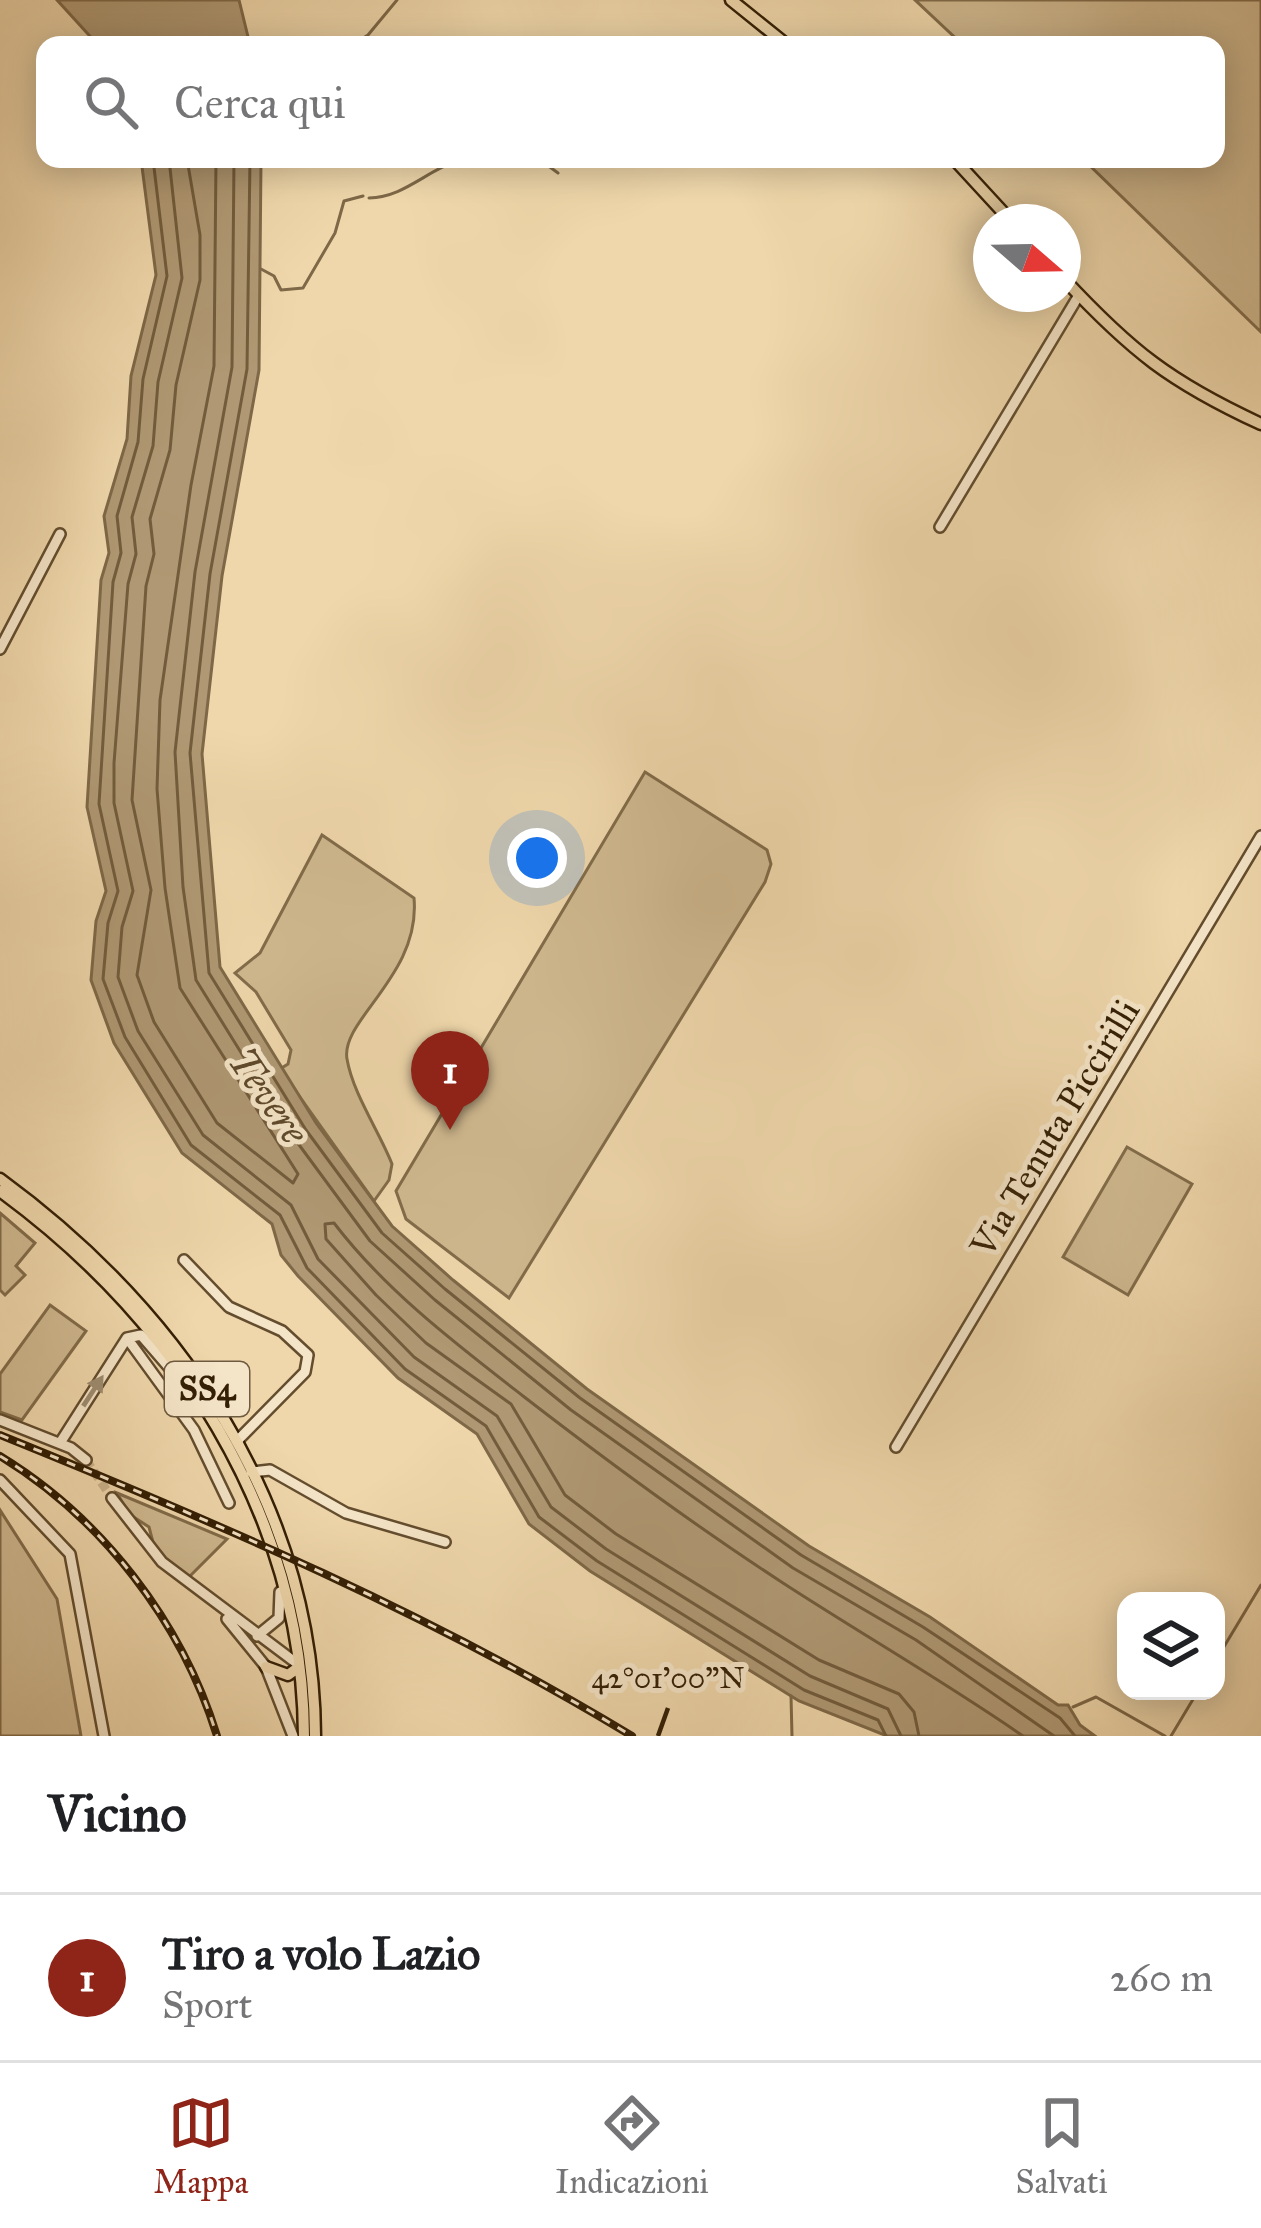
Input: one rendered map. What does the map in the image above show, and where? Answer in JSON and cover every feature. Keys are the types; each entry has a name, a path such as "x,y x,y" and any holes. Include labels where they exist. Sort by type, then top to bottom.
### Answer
{"main road":[{"path":"731,0 776,36"},
{"path":"962,168 995,204"},
{"path":"1081,297 1160,372 1261,424"},
{"name":"SS4","path":"0,1179 64,1227 130,1289 191,1364 237,1442 288,1569 315,1736"},
{"name":"SS4","path":"0,1191 126,1299 207,1407 248,1487 305,1665 304,1736"},
{"path":"266,1667 288,1675 305,1665"}],"street":[{"path":"940,527 1069,312"},
{"path":"0,650 60,534"},
{"name":"Via Tenuta Piccirilli","path":"896,1447 1261,837"},
{"path":"184,1260 229,1307 282,1331 308,1355 305,1372 237,1442"},
{"path":"60,1443 127,1338 142,1336 207,1407"},
{"path":"127,1338 194,1430 229,1503"},
{"path":"0,1420 60,1443 86,1460"},
{"path":"251,1472 273,1472 346,1513 445,1542"},
{"path":"0,1480 72,1559 104,1736"},
{"path":"112,1498 152,1551 254,1641 305,1665"},
{"path":"254,1641 281,1613 278,1574"},
{"path":"254,1641 293,1736"}],"shaded area":[{"path":"915,0 1261,0 1261,332 1092,168 1225,168 1225,36 953,36"},
{"path":"645,772 767,850 771,864 765,882 509,1298 406,1219 396,1191"},
{"path":"322,835 414,898 406,950 348,1044 355,1086 392,1164 389,1180 374,1201 280,1069 288,1064 291,1050 256,992 235,973 260,953"},
{"path":"1127,1147 1192,1184 1128,1295 1063,1257"},
{"path":"0,1213 35,1243 16,1266 25,1275 5,1295 0,1290"},
{"path":"50,1305 86,1331 22,1420 0,1412 0,1374"},
{"path":"117,1493 227,1539 189,1577 155,1550 149,1527 129,1514"},
{"path":"0,1510 57,1599 81,1736 0,1736"}],"water":[{"path":"57,0 239,0 248,36 90,36"},
{"name":"Tevere","path":"142,168 261,168 259,370 222,576 202,754 220,967 316,1123 392,1226 587,1389 809,1546 930,1617 1058,1705 1068,1705 1080,1725 1095,1736 887,1736 799,1701 590,1571 529,1524 477,1434 398,1378 298,1276 281,1255 272,1224 182,1153 114,1043 91,980 96,921 106,891 87,807 101,580 109,553 104,516 127,439 131,376 156,275"}],"waterway":[{"path":"366,36 397,0"},
{"path":"369,198 394,193 442,168"},
{"path":"551,168 558,173"},
{"path":"261,269 274,276 281,290 303,288 335,233 344,201 363,196"},
{"path":"1225,1645 1261,1585"},
{"path":"791,1696 792,1736"},
{"path":"1073,1707 1096,1697 1165,1736"},
{"path":"1171,1736 1193,1700"}],"tunnel":[{"path":"86,1460 112,1498"}],"railway":[{"path":"0,1435 401,1610 632,1736"},
{"path":"0,1456 72,1510 134,1576 183,1653 217,1736"}],"place":[{"name":"Tiro a volo Lazio","path":"450,1130"}]}
